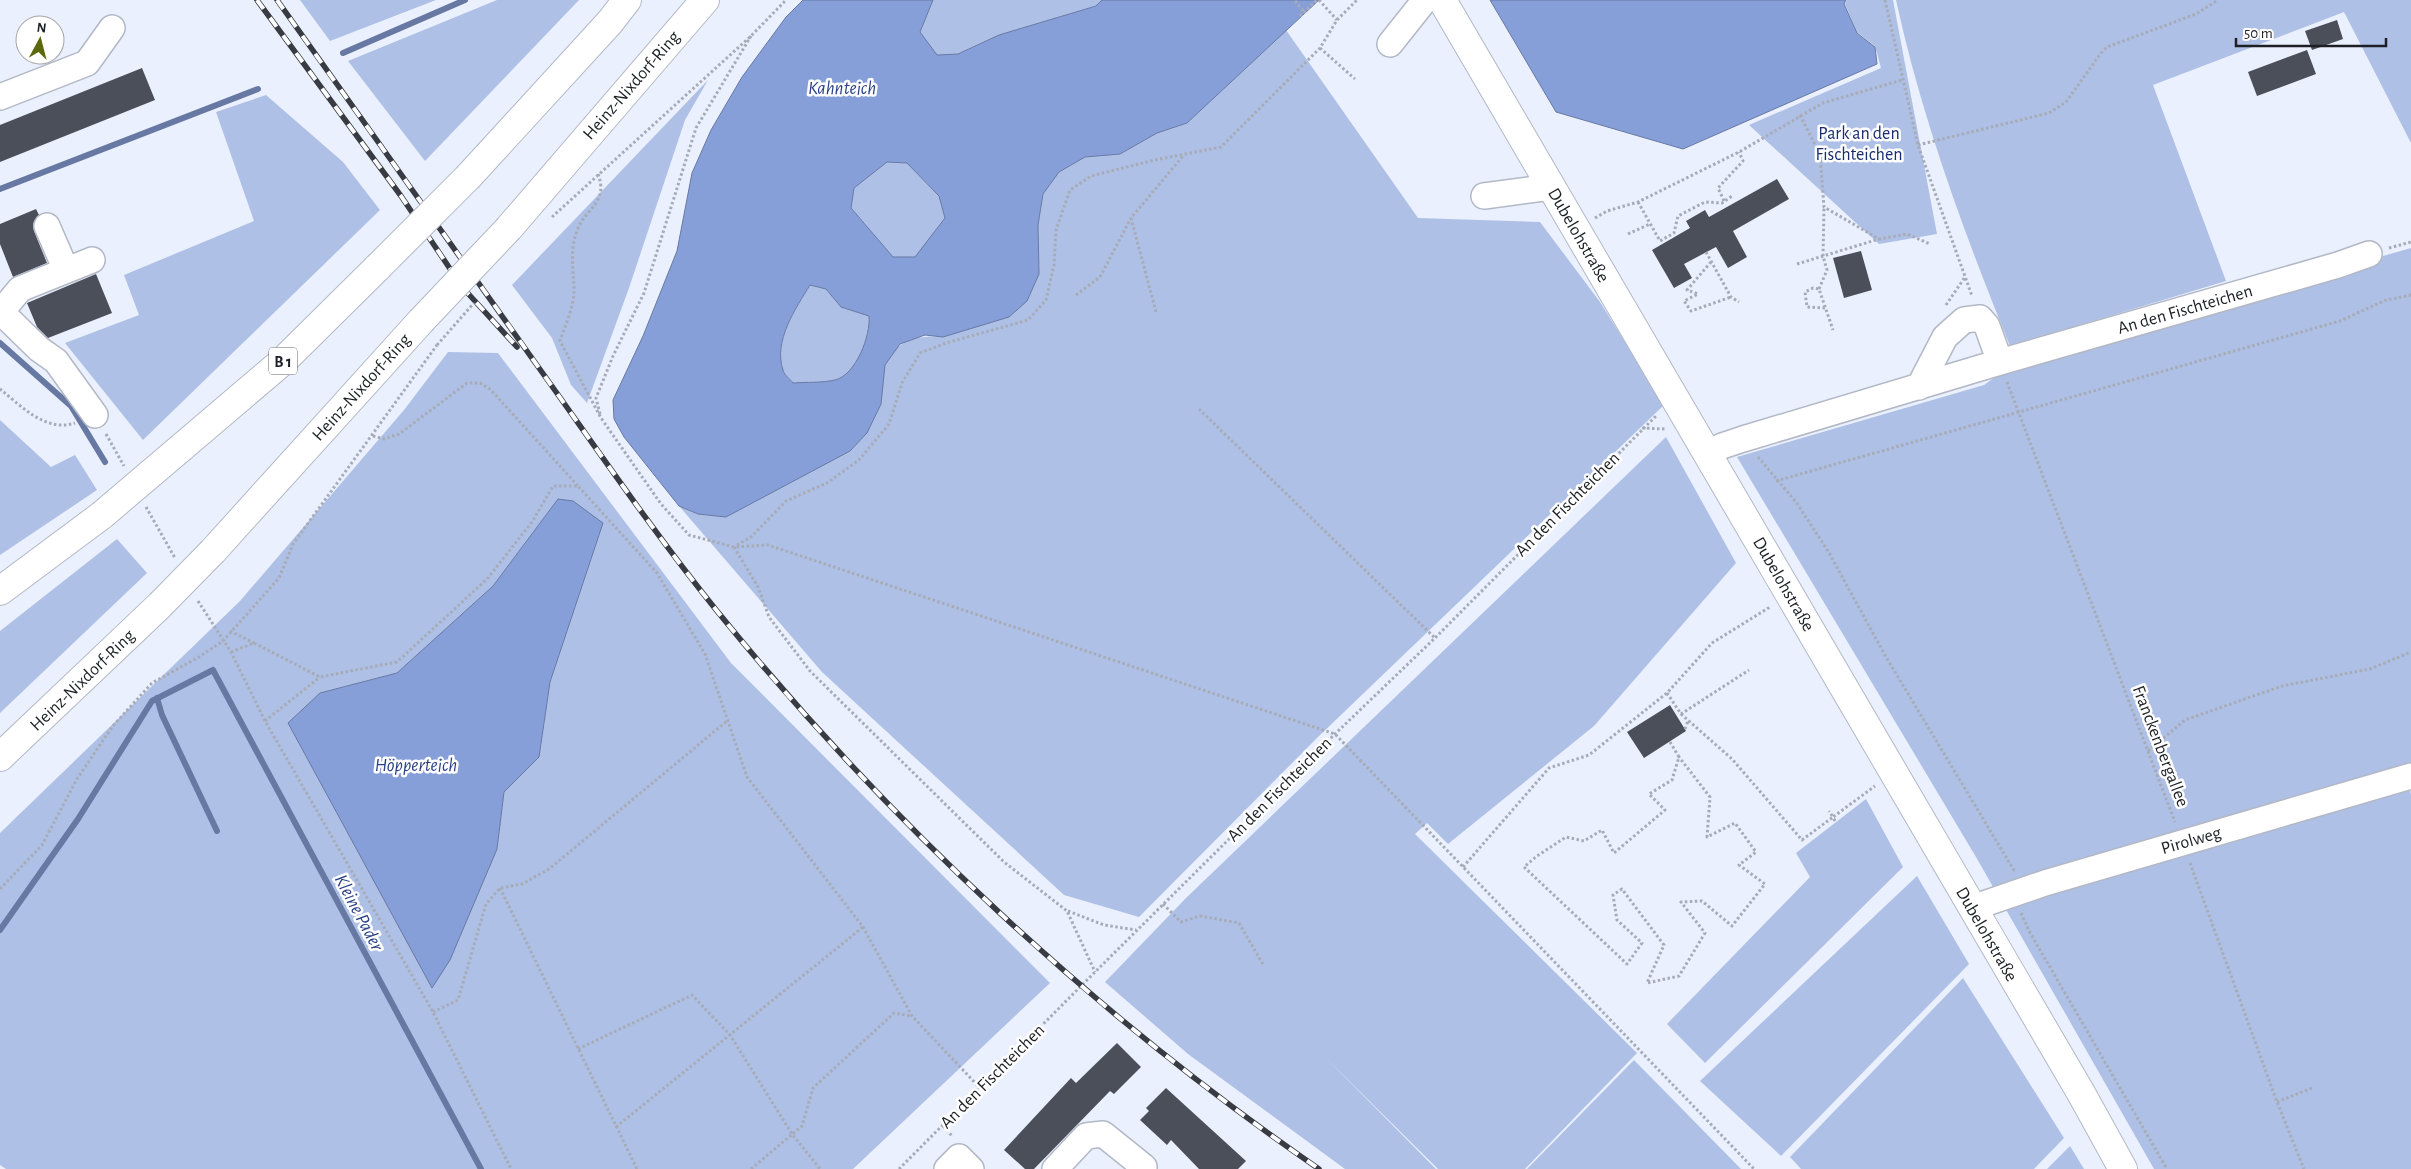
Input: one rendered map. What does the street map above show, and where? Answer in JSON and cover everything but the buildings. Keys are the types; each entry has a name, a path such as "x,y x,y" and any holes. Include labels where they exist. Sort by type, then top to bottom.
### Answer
{"main road":[{"name":"B 1","path":"0,591 102,515 283,362 469,176 610,22 626,0"},
{"name":"Heinz-Nixdorf-Ring","path":"0,757 160,605 213,551 421,320 509,228 705,0"},
{"name":"Dubelohstraße","path":"1442,0 2081,1093 2123,1169"}],"street":[{"path":"1390,44 1425,0"},
{"path":"0,97 88,63 112,28"},
{"path":"1484,196 1551,187"},
{"path":"47,226 66,270"},
{"name":"An den Fischteichen","path":"1707,454 1722,446 1743,439 2000,362 2338,266 2369,254"},
{"path":"92,260 20,290 0,312 39,349 56,361 95,415"},
{"path":"1919,387 1945,337 1964,320 1980,318 1987,326 2000,362"},
{"name":"Pirolweg","path":"1972,908 2183,842 2411,776"},
{"path":"1055,1169 1086,1136 1103,1134 1144,1167"}],"path":[{"path":"551,218 751,36 786,0"},
{"path":"1300,16 1318,0 1337,20"},
{"path":"734,546 751,537 786,501 827,483 859,460 889,424 902,383 920,353 946,343 1028,320 1046,300 1054,265 1056,230 1070,190 1091,176 1155,160 1221,147 1320,48 1337,20 1357,0"},
{"path":"1885,0 1918,145 1980,318"},
{"path":"1918,145 2049,112 2066,102 2101,52 2108,47 2196,14 2218,0"},
{"path":"1295,1 1304,12"},
{"path":"601,418 596,398 613,356 644,293 696,128 751,36"},
{"path":"1320,48 1355,79"},
{"path":"1589,222 1607,211 1638,202 1739,152 1822,103 1902,80"},
{"path":"1800,115 1820,155 1824,207 1823,256 1827,270 1819,288 1833,330"},
{"path":"1724,201 1718,188 1743,162 1739,152"},
{"path":"1076,295 1100,277 1131,218 1183,155"},
{"path":"598,174 602,185 599,198 577,230 572,250 574,295 560,341 601,418 661,504 689,535 734,546 768,545 1334,734 1754,1169"},
{"path":"1638,202 1660,241 1674,233 1678,216 1705,202 1724,201 1732,196"},
{"path":"1824,207 1879,239"},
{"path":"1131,218 1156,312"},
{"path":"1628,234 1650,224"},
{"path":"1797,264 1879,239 1907,234 1930,244"},
{"path":"1706,252 1730,297 1739,302"},
{"path":"1711,262 1687,290 1698,294 1684,301 1691,311 1730,297"},
{"path":"1943,309 1966,276"},
{"path":"1819,288 1812,288 1804,292 1805,302 1807,307 1825,308"},
{"path":"1776,480 2340,321 2386,300 2411,295"},
{"path":"0,889 42,845 77,779 112,727 152,683 200,657 223,641 278,578 293,544 437,345"},
{"name":"Franckenbergallee","path":"2000,362 2017,412 2183,842 2277,1102 2304,1169"},
{"path":"373,436 384,439 399,434 468,383 480,383 490,389 657,573 706,654 747,777 863,926 912,1016 980,1088"},
{"path":"0,389 29,412 51,424 65,426"},
{"path":"1199,409 1435,638"},
{"name":"An den Fischteichen","path":"899,1169 1334,734 1435,638 1642,428 1661,412"},
{"path":"1642,428 1669,429"},
{"path":"1743,439 1796,502 1828,551 2019,892 2028,931 2167,1169"},
{"path":"266,721 320,677 397,662 487,579 532,522 553,486 578,486"},
{"path":"156,527 173,555"},
{"path":"734,546 758,587 769,617 810,671 1004,862 1067,911 1104,924 1137,931"},
{"path":"1463,867 1549,768 1589,755 1667,693 1712,643 1773,605"},
{"path":"211,623 231,652 266,721 433,1012 511,1169"},
{"path":"230,631 320,677"},
{"path":"231,652 254,643"},
{"path":"2148,751 2185,720 2282,686 2370,668 2411,652"},
{"path":"1681,714 1750,670"},
{"path":"1667,693 1681,714 1732,759 1802,840 1834,819 1876,786"},
{"path":"433,1012 458,1000 486,904 500,888 522,884 549,869 727,721"},
{"path":"1685,729 1688,721"},
{"path":"1670,742 1679,758 1710,797 1707,837 1735,823 1756,852 1739,866 1765,884 1732,926 1702,901 1681,902 1705,933 1679,976 1647,983 1664,946 1622,889 1613,895 1617,920 1642,944 1627,964 1524,867 1566,837 1584,841 1602,830 1614,852 1665,810 1649,794 1672,780 1679,758"},
{"path":"1829,811 1834,819"},
{"path":"500,888 637,1169"},
{"path":"1163,904 1182,922 1200,916 1239,923 1264,966"},
{"path":"1067,911 1095,972"},
{"path":"616,1127 863,926"},
{"path":"578,1049 692,996 730,1035 792,1134 820,1169"},
{"path":"752,1169 802,1126 813,1088 894,1013 912,1016"},
{"path":"2277,1102 2312,1088"}],"green space":[{"path":"300,0 436,0 330,41"},
{"path":"497,0 579,0 425,161 348,61"},
{"path":"933,0 1102,0 1096,6 999,35 958,54 936,55 920,32"},
{"name":"Park an den Fischteichen","path":"1847,0 1893,0 1937,234 1879,244 1749,125 1881,68 1875,46 1857,32 1845,4"},
{"path":"1896,0 2411,0 2411,143 2344,12 2153,85 2226,281 2010,346 1976,261 1945,175 1918,88"},
{"path":"1286,30 1418,218 1540,222 1600,302 1664,405 1318,737 1139,917 1064,895 822,672 679,506 698,514 726,517 781,486 881,404 882,379 885,365 889,357 901,345 917,338 943,337 1039,274 1038,225 1043,194 1059,172 1085,157 1120,154 1157,133 1187,123"},
{"path":"708,80 685,120 629,288 587,403 571,385 552,338 512,285"},
{"path":"266,95 343,162 380,210 143,440 65,343 139,315 124,275 254,221 216,112"},
{"path":"887,162 907,163 939,196 945,218 916,257 893,257 851,208 854,188"},
{"path":"2411,248 2411,773 2407,774 2411,795 2411,1169 2154,1169 1976,857 1737,457 1984,385 2019,360"},
{"path":"810,285 826,289 841,307 869,316 868,333 856,363 843,377 825,382 793,383 784,372 781,348 783,337 793,315"},
{"path":"448,352 498,353 731,663 1050,983 853,1169 6,1169 0,1165 0,833 240,601 404,410","holes":["558,499 603,523 550,682 539,757 504,792 497,849 320,693 397,673 493,586"]},
{"path":"0,420 51,467 75,455 97,490 0,555"},
{"path":"1666,437 1736,563 1594,726 1448,844 1427,823 1415,834 1637,1053 1525,1169 1438,1169 1327,1059 1436,1169 1345,1169 1188,1054 1105,982 1186,898"},
{"path":"117,539 147,573 0,713 0,631"},
{"path":"1866,799 1903,867 1705,1063 1667,1024 1810,877 1796,853"},
{"path":"1917,876 1969,964 1781,1156 1700,1081"},
{"path":"1963,978 2064,1138 2034,1169 1801,1169 1790,1157"},
{"path":"1634,1060 1741,1169 1527,1169"},
{"path":"2070,1146 2084,1169 2047,1169"}],"water":[{"name":"Kahnteich","path":"803,0 933,0 920,32 937,55 958,54 999,35 1096,6 1102,0 1319,0 1187,123 1157,133 1120,154 1085,157 1059,172 1043,194 1038,225 1039,274 1027,301 1009,317 943,337 925,335 900,344 885,365 881,404 867,433 850,451 726,517 698,514 679,506 624,437 614,419 613,400 643,336 677,251 692,173 711,130 742,77 786,17","holes":["887,162 907,163 939,196 945,218 915,257 893,257 851,208 854,188","810,285 826,289 841,307 869,316 869,324 861,353 856,363 843,377 830,381 793,383 784,372 781,359 783,336 798,304"]},
{"path":"1490,0 1846,0 1844,4 1857,33 1875,47 1877,64 1683,149 1556,112"},
{"name":"Höpperteich","path":"558,499 573,501 603,523 550,682 539,757 504,792 497,849 450,960 432,988 288,723 320,693 397,673 493,586"}],"waterway":[{"path":"343,53 465,0"},
{"path":"0,189 258,89"},
{"name":"Kleine Pader","path":"0,343 71,406 105,462"},
{"name":"Kleine Pader","path":"0,930 78,819 152,701 213,670 481,1169"},
{"path":"157,698 162,715 217,831"}],"railway":[{"path":"257,0 401,196 463,288 517,347"},
{"path":"277,0 648,521 717,611 783,689 852,766 924,840 998,911 1075,980 1154,1046 1236,1109 1319,1169"}]}
